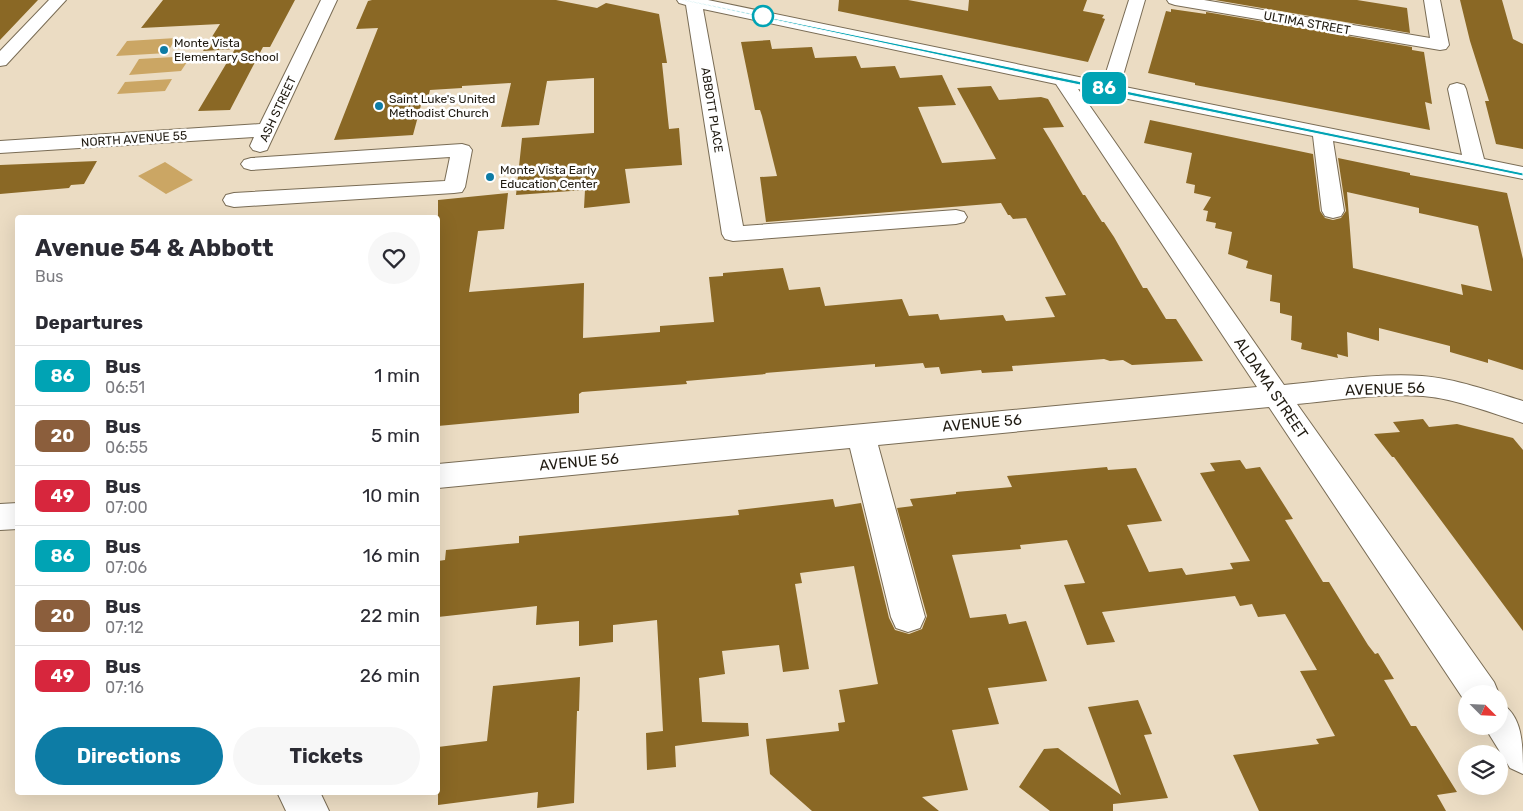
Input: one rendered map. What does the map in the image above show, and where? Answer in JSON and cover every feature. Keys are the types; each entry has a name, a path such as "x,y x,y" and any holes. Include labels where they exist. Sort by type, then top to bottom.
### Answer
{"street":[{"path":"0,61 58,0"},
{"name":"ASH STREET","path":"230,209 329,0"},
{"path":"1110,89 1137,0"},
{"name":"ULTIMA STREET","path":"1175,0 1440,45 1432,0"},
{"path":"692,1 1064,80 1523,173"},
{"name":"ABBOTT PLACE","path":"692,1 733,234 956,217"},
{"path":"0,40 21,39"},
{"name":"ALDAMA STREET","path":"1064,80 1276,395 1475,685"},
{"path":"1457,89 1475,164"},
{"name":"NORTH AVENUE 55","path":"0,147 268,130"},
{"path":"1322,132 1333,211"},
{"path":"230,209 454,187 462,150 251,164"},
{"name":"AVENUE 56","path":"440,476 1380,386 1424,386 1470,396 1523,412"},
{"path":"861,435 908,617"},
{"path":"0,517 15,516"},
{"path":"1508,733 1523,755"},
{"path":"298,795 310,811"}],"shaded area":[{"path":"176,38 167,53 116,56 127,41"},
{"path":"191,56 181,71 129,75 139,59"},
{"path":"172,79 165,91 117,94 125,82"},
{"path":"165,162 193,180 166,194 138,176"}],"building":[{"path":"0,0 38,0 0,40"},
{"path":"163,0 295,0 270,47 263,47 230,110 198,111 235,49 203,51 220,24 141,28"},
{"path":"556,0 597,8 606,3 659,14 667,63 662,63 669,129 679,128 682,165 625,169 630,203 584,208 585,190 516,195 522,138 594,133 594,78 547,81 539,125 501,127 511,83 462,86 462,88 430,90 426,105 421,105 413,135 334,140 378,28 356,29 368,1"},
{"path":"839,0 908,0 968,11 969,0 1087,0 1083,11 1104,15 1102,18 1105,19 1088,62 838,11"},
{"path":"1215,0 1357,0 1407,8 1410,33"},
{"path":"1460,0 1502,0 1513,39 1523,44 1523,149 1496,144 1485,101 1489,101 1470,41"},
{"path":"1171,9 1206,14 1206,12 1412,47 1412,50 1424,52 1432,104 1425,102 1430,130 1195,85 1195,83 1148,73 1166,11 1171,12"},
{"path":"770,40 772,49 812,47 815,58 856,56 861,68 895,66 900,78 942,75 956,105 918,107 942,163 996,159 957,88 991,86 999,100 1041,97 1048,99 1064,127 1043,128 1083,195 1085,195 1114,237 1143,288 1147,288 1166,319 1176,319 1203,361 1132,365 1123,360 1110,361 1104,359 1012,366 1013,371 982,373 981,370 941,374 939,367 925,368 923,363 875,367 875,364 765,373 686,381 687,384 582,392 579,394 579,413 440,426 440,215 438,215 438,200 508,193 504,229 478,231 469,292 584,283 583,338 660,332 660,326 714,322 709,277 723,276 723,273 783,268 789,290 820,287 825,306 902,299 909,316 938,314 940,320 1003,315 1006,321 1055,317 1045,297 1066,295 1026,218 1013,219 1008,215 1001,203 766,222 760,177 777,176 760,110 755,110 741,42"},
{"path":"1150,120 1313,154 1320,211 1325,218 1333,220 1341,218 1346,211 1338,158 1410,173 1410,175 1507,193 1523,259 1523,370 1488,359 1488,363 1450,352 1450,346 1379,328 1379,341 1347,332 1348,357 1337,354 1338,358 1301,349 1302,343 1291,340 1292,316 1280,313 1280,303 1270,301 1272,275 1246,268 1248,261 1228,254 1232,232 1215,228 1216,223 1206,221 1208,211 1203,210 1211,197 1194,193 1195,185 1186,183 1192,153 1144,143","holes":["1347,192 1419,208 1419,213 1478,226 1492,291 1461,284 1463,295 1353,268"]},
{"path":"97,161 84,184 71,185 69,188 0,194 0,165"},
{"path":"1423,419 1429,427 1457,424 1513,438 1523,450 1523,631 1394,457 1392,457 1374,434 1400,432 1393,422"},
{"path":"1240,460 1246,469 1260,467 1293,519 1285,520 1323,582 1329,582 1368,645 1375,654 1378,653 1394,679 1384,680 1411,726 1416,726 1457,792 1437,795 1446,811 1259,811 1233,755 1319,744 1316,739 1335,736 1300,671 1317,670 1285,614 1258,617 1252,604 1240,606 1235,596 1102,612 1115,642 1087,645 1064,585 1085,583 1067,540 1020,545 1021,549 952,555 970,618 1006,614 1009,624 1026,621 1047,681 988,688 999,724 952,730 968,790 922,797 939,811 812,811 770,774 766,739 839,731 838,723 845,722 839,690 878,684 854,566 800,573 802,583 795,584 809,669 783,672 779,645 722,651 725,674 699,678 702,722 748,723 749,736 675,746 676,767 647,770 646,733 663,731 657,620 613,625 613,642 579,646 579,621 536,625 537,606 440,617 440,561 445,560 446,550 519,543 519,536 739,515 738,510 833,499 835,507 861,503 889,618 895,630 909,634 922,629 927,616 897,508 913,506 910,499 956,494 956,492 1012,487 1007,476 1107,467 1108,470 1136,468 1162,521 1127,525 1149,572 1182,568 1186,575 1233,569 1230,563 1250,561 1200,473 1215,471 1210,463"},
{"path":"580,677 574,803 537,808 538,792 438,805 438,795 440,795 440,747 487,741 493,686"},
{"path":"1138,700 1152,734 1144,735 1168,798 1113,804 1113,811 1050,811 1019,787 1044,749 1058,748 1121,795 1088,707"}],"bus line":[{"name":"86","path":"685,0 1523,173"}],"place":[{"name":"Monte Vista Elementary School","path":"164,50"},
{"name":"Saint Luke's United Methodist Church","path":"379,106"},
{"name":"Monte Vista Early Education Center","path":"490,177"}]}
